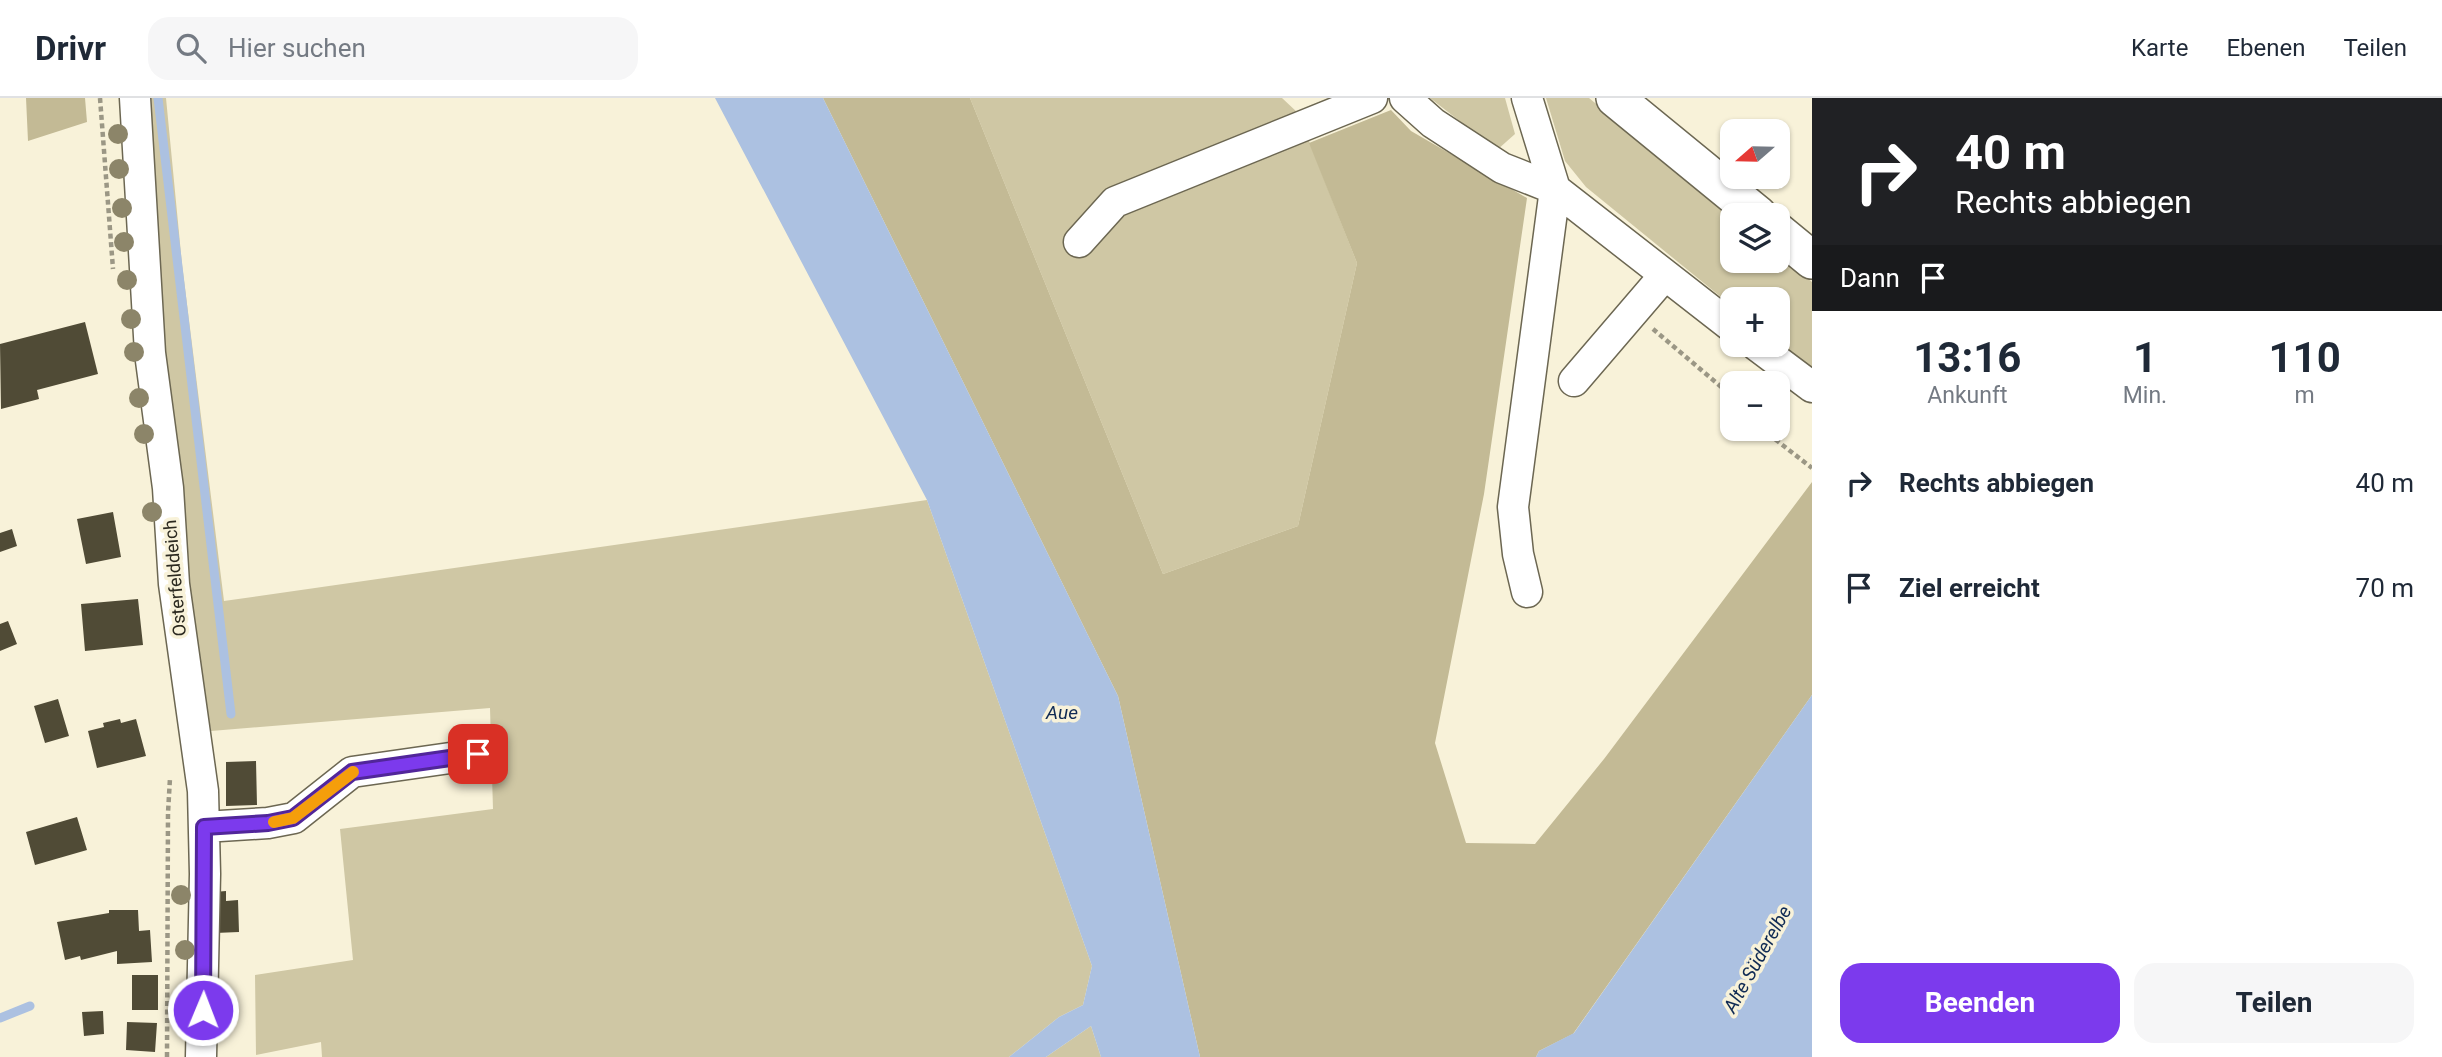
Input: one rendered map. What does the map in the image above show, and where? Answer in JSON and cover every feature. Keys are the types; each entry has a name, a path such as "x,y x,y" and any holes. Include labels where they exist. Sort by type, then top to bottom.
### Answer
{"main road":[{"path":"1615,98 1743,203"},
{"path":"1790,242 1812,260"}],"street":[{"name":"Osterfelddeich","path":"135,98 150,353 168,488 174,584 203,791 205,874 201,1057"},
{"path":"1079,242 1115,202 1372,98"},
{"path":"1405,98 1433,123 1502,168 1555,189 1720,318"},
{"path":"1527,98 1555,189 1513,507 1518,554 1527,592"},
{"path":"1574,381 1664,275"},
{"path":"1772,357 1812,387"},
{"path":"204,827 268,823 293,818 352,772 478,754"}],"path":[{"path":"1633,312 1720,386"},
{"path":"1777,441 1812,468"}],"shaded area":[{"path":"26,98 85,98 87,122 28,141"},
{"path":"143,98 166,98 182,264 224,601 927,500 1092,966 1083,1005 1059,1017 1009,1057 322,1057 321,1042 256,1055 255,975 353,960 340,829 493,809 490,708 211,731 197,652 176,495 160,336"},
{"path":"823,98 970,98 1163,574 1298,526 1357,263 1309,143 1391,110 1411,131 1527,198 1484,494 1435,743 1466,843 1535,844 1604,759 1812,482 1812,695 1573,1034 1539,1051 1536,1057 1200,1057 1118,696"},
{"path":"970,98 1282,98 1298,113 1357,263 1298,526 1163,574"},
{"path":"1430,98 1505,98 1515,134 1497,150"},
{"path":"1546,98 1589,98 1720,206 1720,273 1790,273 1790,264 1812,282 1812,371 1790,354 1790,287 1720,287 1720,296 1586,187 1565,161"},
{"path":"1091,1026 1101,1057 1046,1057"}],"water":[{"name":"Aue","path":"715,98 823,98 1118,696 1200,1057 1101,1057 1091,1026 1046,1057 1009,1057 1059,1017 1083,1005 1092,966 927,500"},
{"name":"Alte Süderelbe","path":"1812,695 1812,1057 1536,1057 1539,1051 1574,1033"}],"building":[{"path":"85,322 98,374 37,390 39,399 1,409 0,344"},
{"path":"113,512 121,557 86,564 77,519"},
{"path":"12,529 17,546 0,552 0,533"},
{"path":"138,599 143,645 85,651 81,604"},
{"path":"8,621 17,644 0,651 0,624"},
{"path":"58,699 69,736 45,743 34,706"},
{"path":"120,719 121,723 136,719 146,756 97,768 88,731 104,727 103,723"},
{"path":"256,761 257,805 226,806 226,762"},
{"path":"77,817 87,850 35,865 26,832"},
{"path":"226,891 226,901 238,900 239,932 215,933 214,892"},
{"path":"109,910 138,910 139,931 150,930 152,962 117,964 117,951 81,960 80,956 65,960 57,922 109,913"},
{"path":"132,975 158,975 158,1010 132,1010"},
{"path":"218,988 227,988 227,1009 218,1009"},
{"path":"103,1011 104,1034 84,1036 82,1012"},
{"path":"127,1022 157,1023 155,1052 126,1050"}],"waterway":[{"path":"158,98 231,714"},
{"path":"0,1018 30,1006"}],"slow traffic":[{"path":"274,822 293,818 353,772"}],"route":[{"path":"203,1010 204,827 268,823 293,818 352,772 478,754"}]}
